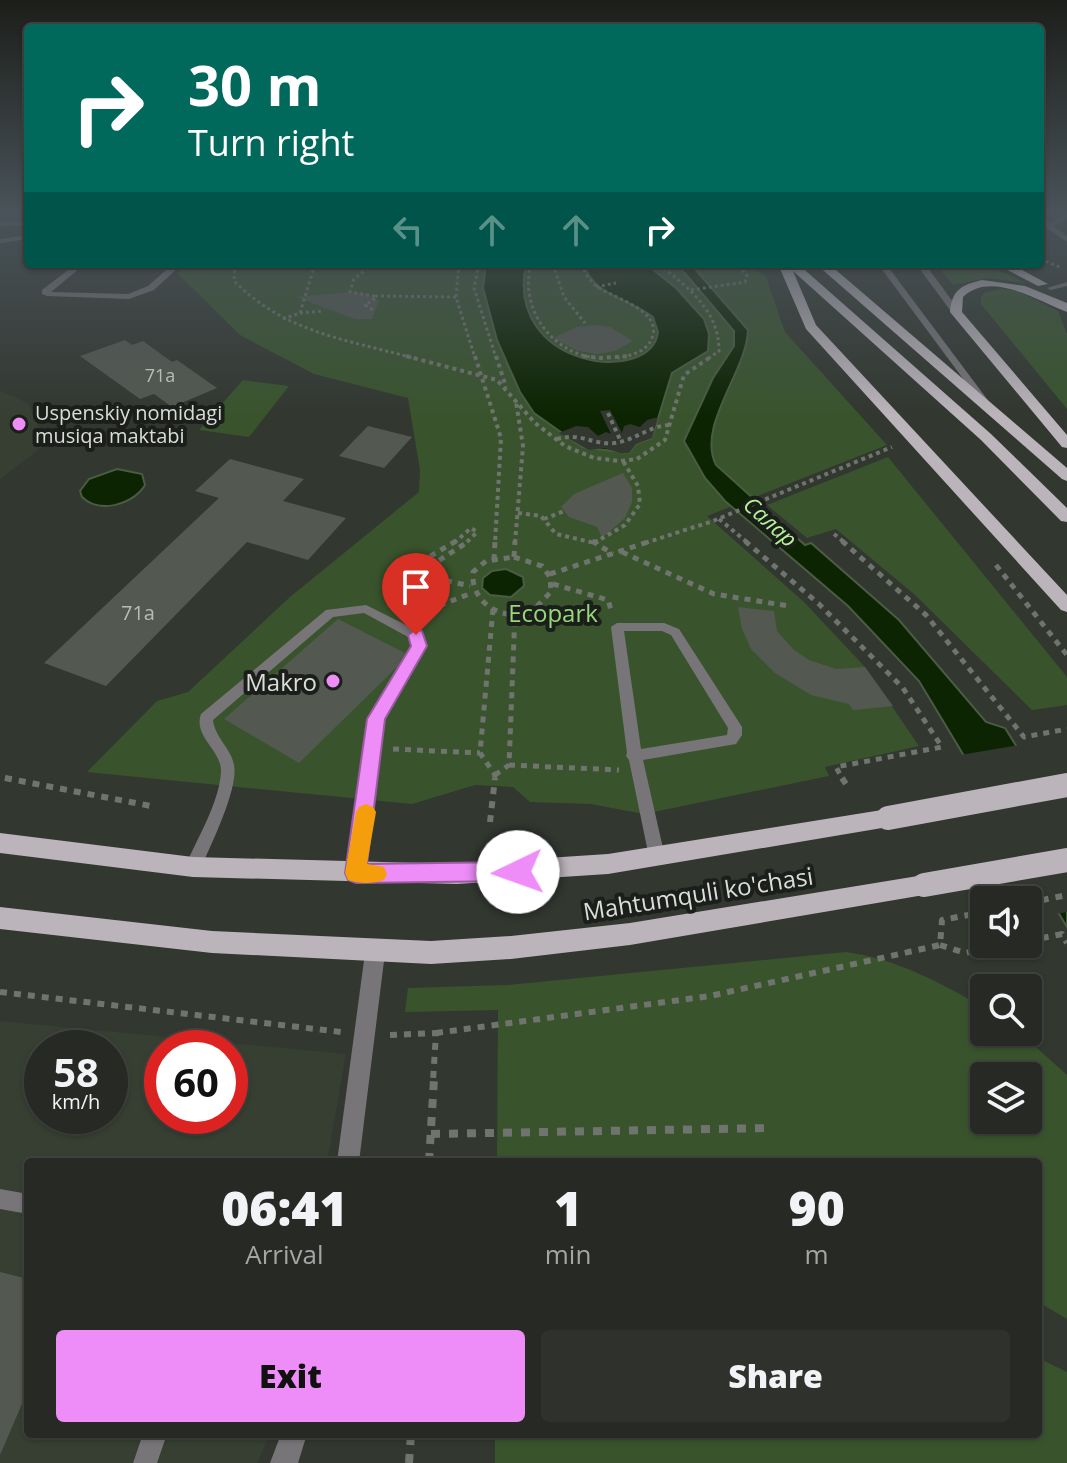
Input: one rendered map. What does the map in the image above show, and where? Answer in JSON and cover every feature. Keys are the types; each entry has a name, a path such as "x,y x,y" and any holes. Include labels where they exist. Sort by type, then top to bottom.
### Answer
{"main road":[{"path":"790,279 810,326 1067,606"},
{"path":"808,279 986,437 1067,517"},
{"path":"840,279 1067,476"},
{"path":"1033,279 1067,297"},
{"path":"1067,308 1031,290 993,284 973,286 961,292 955,301 956,312 1067,444"},
{"name":"Mahtumquli ko'chasi","path":"0,843 193,867 356,873 498,873 574,868 657,857 1067,785"},
{"name":"Mahtumquli ko'chasi","path":"0,918 159,938 375,953 451,952 554,944 1067,860"}],"street":[{"path":"931,279 956,312"},
{"path":"349,1158 375,953"},
{"path":"284,1463 293,1438"}],"lane":[{"path":"61,279 45,292 129,297 151,288 161,279"},
{"path":"893,279 988,406"},
{"path":"1051,288 1067,284"},
{"path":"193,867 226,785 228,763 205,727 206,718 330,613 366,609 416,635 419,646 379,711 356,873"},
{"path":"635,763 731,740 735,735 735,727 675,632 664,627 617,627 635,763 644,814 657,857"},
{"path":"0,1199 24,1203"},
{"path":"145,1463 154,1438"}],"path":[{"path":"234,279 256,303 282,319 339,339 497,380 535,423 556,439 594,458 623,461 637,459 665,440 684,375 719,351 721,334 715,318 677,279"},
{"path":"300,313 309,279"},
{"path":"354,279 350,292 410,298 419,295 456,297"},
{"path":"458,279 456,297 501,438 494,560"},
{"path":"476,279 474,288 507,391"},
{"path":"526,279 531,305 547,334 562,348 583,356 602,358 626,356 645,348 654,330 648,316 595,287 588,279"},
{"path":"558,279 564,297 585,323"},
{"path":"690,290 745,282 746,279"},
{"path":"595,287 616,283"},
{"path":"375,311 365,305 377,295"},
{"path":"282,319 300,313 324,311"},
{"path":"514,557 523,446 516,402"},
{"path":"608,413 621,442"},
{"path":"556,439 581,433 600,442 621,442 648,427 669,425"},
{"path":"550,574 738,512 892,447"},
{"path":"594,543 624,527 639,505 640,493 623,461"},
{"path":"544,519 564,511"},
{"path":"518,513 538,515 559,536 585,539 613,554"},
{"path":"719,519 819,604 903,688 942,747 836,767 846,784"},
{"path":"423,576 424,570 456,552 477,532 469,528 452,545 419,563 417,574 423,576 470,586"},
{"path":"834,534 926,615 1024,737 1067,729"},
{"path":"621,551 714,594 789,606"},
{"path":"514,557 540,563 550,574 553,584 546,599 538,606 515,612 493,609 472,593 470,586 474,573 494,560 514,557"},
{"path":"992,560 1067,655"},
{"path":"553,584 608,600 617,627"},
{"path":"398,626 409,617 472,593"},
{"path":"490,822 495,775 480,753 493,609"},
{"path":"509,765 515,612"},
{"path":"373,748 480,753"},
{"path":"495,775 509,765 635,763"},
{"path":"5,778 151,806"},
{"path":"1042,900 1067,895"},
{"path":"940,945 942,920 970,915"},
{"path":"1042,938 1062,934 1067,943"},
{"path":"0,992 364,1035 436,1033 710,996 940,945 970,952"},
{"path":"429,1158 436,1033"},
{"path":"431,1134 771,1128"},
{"path":"409,1463 411,1438"}],"shaded area":[{"name":"Uspenskiy nomidagi musiqa maktabi","path":"0,391 28,403 46,444 0,479"},
{"path":"0,1021 94,1030 24,1030 24,1134 128,1134 128,1033 144,1035 144,1134 248,1134 248,1045 346,1054 328,1158 24,1158 24,1438 268,1438 257,1463 0,1463"}],"green space":[{"name":"Ecopark","path":"183,279 767,279 785,332 887,445 707,516 804,602 865,667 919,746 825,767 829,776 644,814 591,804 530,802 513,787 475,785 412,804 87,772 157,701 188,692 290,597 419,492 420,470 408,398 314,374 240,335"},
{"path":"948,279 981,279 953,285"},
{"path":"1003,289 1018,291 1058,311 1067,334 1067,409 981,304 981,297 986,292"},
{"path":"243,380 289,386 249,437 199,430"},
{"path":"888,457 1067,677 1067,705 1032,710 915,595 836,529 807,538 767,505"},
{"path":"846,952 882,960 917,973 970,1000 970,1046 1035,1046 1067,1075 1067,1319 1042,1304 1042,1158 497,1158 498,1010 405,1012 408,988 507,985"},
{"path":"1042,1360 1067,1372 1067,1463 495,1463 495,1438 1042,1438"}],"water":[{"path":"484,279 526,279 525,299 536,327 556,346 581,358 607,362 631,359 649,349 658,332 653,317 613,296 592,279 665,279 704,319 709,334 708,351 672,373 652,438 636,444 629,453 582,447 534,413 520,392 497,340 483,288"},
{"name":"Салар","path":"690,279 704,279 748,330 746,346 712,433 716,465 805,545 811,543 899,620 986,722 1005,728 1067,827 1067,927 919,681 848,606 725,501 705,478 684,441 713,378 734,346 734,331"},
{"path":"117,469 142,474 145,485 140,492 124,502 106,506 82,497 80,491 89,479"},
{"path":"506,569 523,577 524,586 511,597 490,595 482,588 483,578 492,571"}],"pier":[{"path":"610,410 622,433 624,426 640,427 647,420 658,417 652,438 636,444 629,453 620,453 604,448 589,450 559,433 576,426 588,427 598,436 606,432 611,434 600,411"},
{"path":"1020,745 1067,820 1067,912 1055,914 1042,892 1042,886 1038,886 960,755"}],"building":[{"path":"350,292 367,294 379,301 372,319 355,319 296,297"},
{"path":"577,327 610,327 633,341 615,351 597,354 578,351 553,338"},
{"path":"125,340 132,345 143,341 217,388 172,407 154,394 140,399 80,356"},
{"path":"368,426 412,437 384,468 339,456"},
{"path":"230,459 304,479 283,501 346,518 308,560 247,542 106,686 44,663 219,498 195,491"},
{"path":"623,473 632,488 632,502 625,518 602,538 597,527 569,517 561,507 574,494"},
{"path":"738,607 774,611 777,631 794,650 809,660 836,669 865,667 893,706 853,710 849,704 811,695 775,673 751,649 742,629"},
{"path":"338,619 405,653 397,667 299,763 224,719"},
{"path":"0,1272 24,1278 24,1399 0,1455"}],"slow traffic":[{"path":"366,812 356,873 377,874"}],"place":[{"name":"Uspenskiy nomidagi musiqa maktabi","path":"19,424"},
{"name":"Makro","path":"333,681"}],"route":[{"path":"416,635 419,646 376,719 356,873 518,872"}]}
